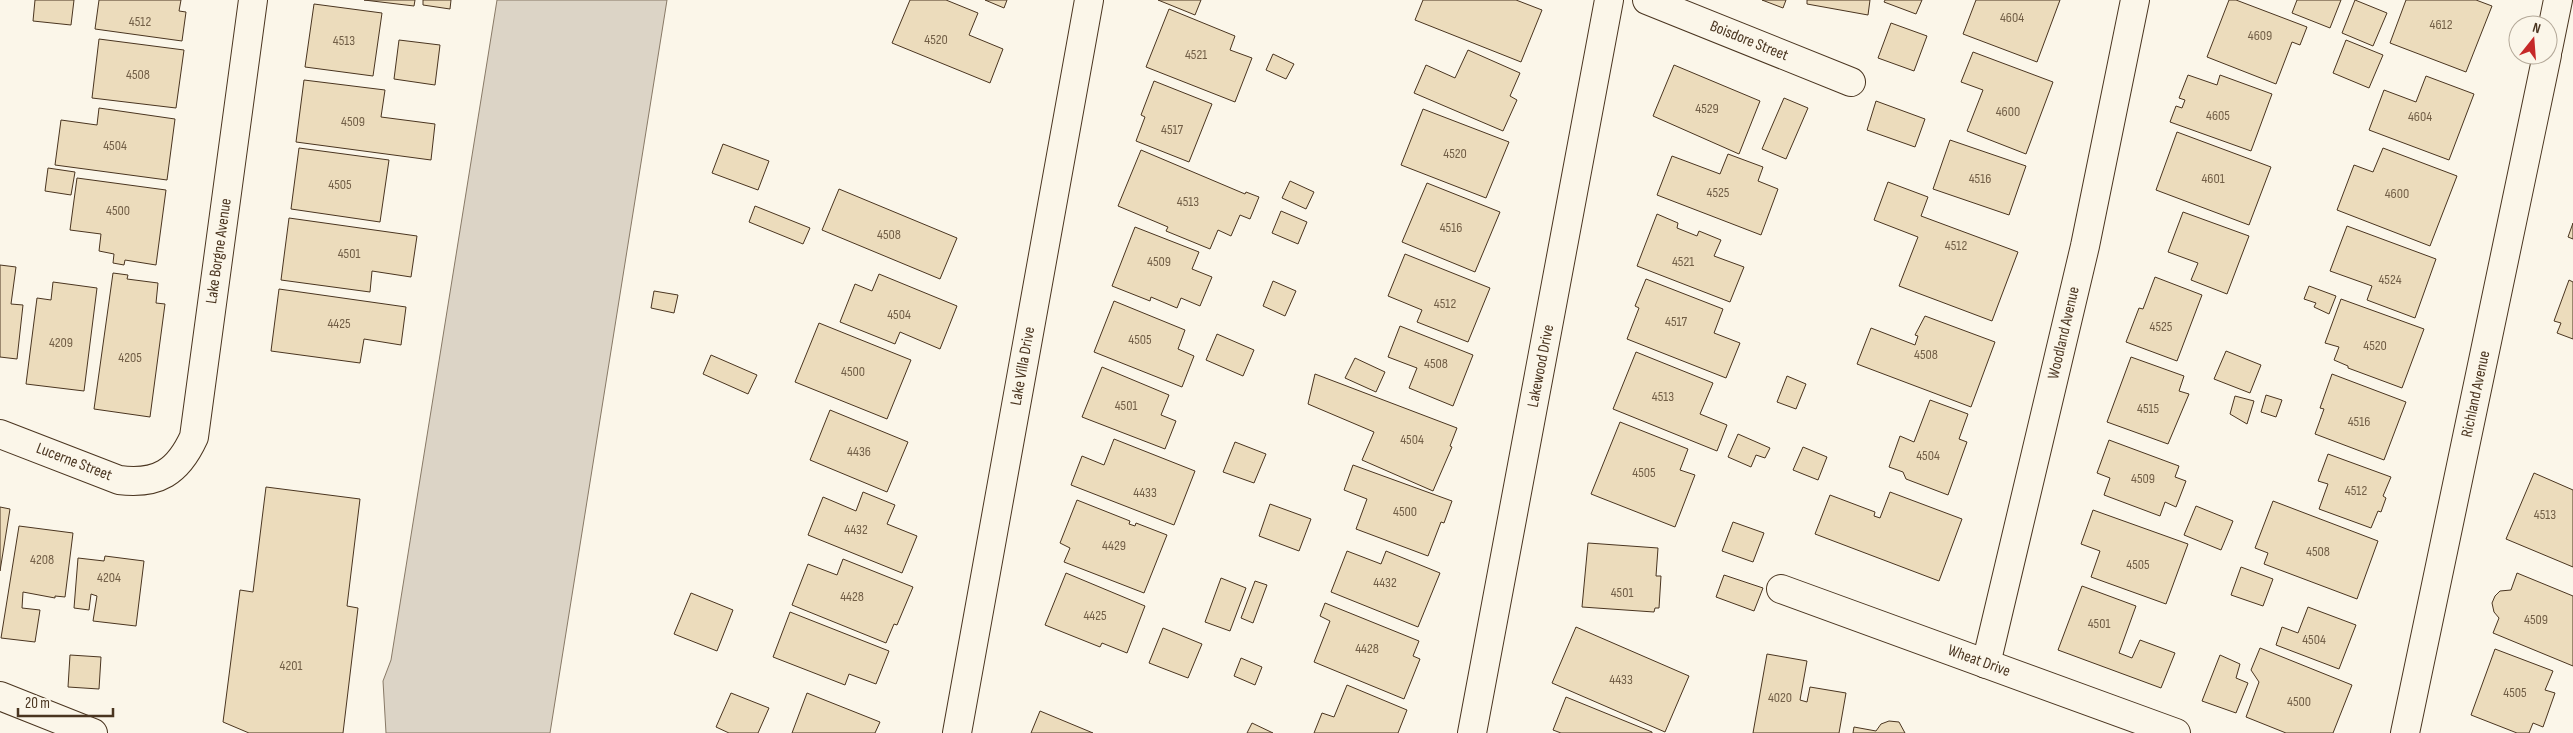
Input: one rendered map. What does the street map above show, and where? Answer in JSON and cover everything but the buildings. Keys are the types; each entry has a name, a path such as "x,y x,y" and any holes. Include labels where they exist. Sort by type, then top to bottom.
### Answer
{"street":[{"name":"Lake Borgne Avenue","path":"149,480 164,475 179,465 194,437 253,0"},
{"name":"Lake Villa Drive","path":"957,733 1089,0"},
{"name":"Lakewood Drive","path":"1472,733 1609,0"},
{"name":"Boisdore Street","path":"1647,0 1851,82"},
{"name":"Woodland Avenue","path":"1986,664 2085,246 2135,0"},
{"path":"2555,15 2558,0"},
{"name":"Richland Avenue","path":"2405,733 2545,65"},
{"name":"Lucerne Street","path":"0,434 119,480 135,482 149,480"},
{"name":"Wheat Drive","path":"1781,589 2176,733"},
{"path":"0,696 93,733"}],"shaded area":[{"path":"497,0 667,0 550,733 386,733 383,681 391,660"}]}
